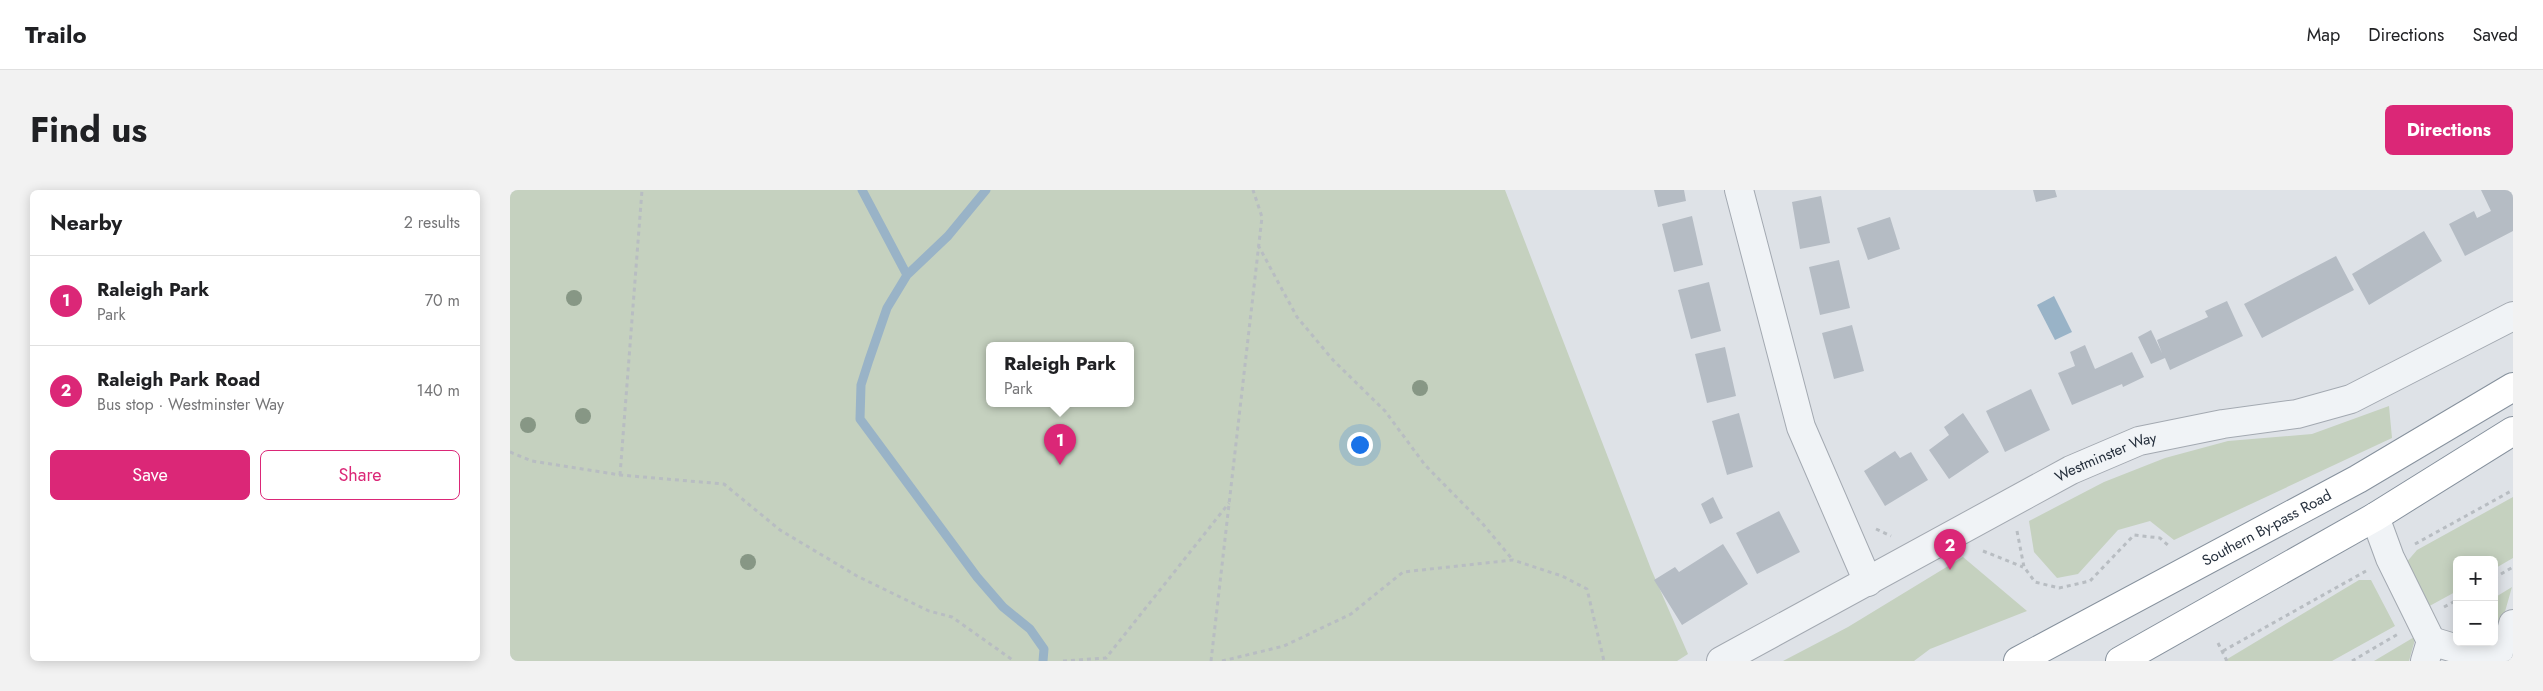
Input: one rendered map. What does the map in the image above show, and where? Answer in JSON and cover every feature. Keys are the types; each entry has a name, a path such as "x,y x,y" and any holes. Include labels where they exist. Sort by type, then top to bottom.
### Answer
{"highway":[{"name":"Southern By-pass Road","path":"2018,661 2358,479 2513,387"},
{"path":"2120,661 2375,517 2513,431"}],"street":[{"path":"1739,190 1801,427 1868,582"},
{"name":"Westminster Way","path":"1722,661 2071,470 2139,441 2222,424 2297,414 2351,399 2513,316"},
{"path":"2375,517 2428,651 2497,661"},
{"path":"2503,661 2513,624"}],"path":[{"path":"620,475 642,190"},
{"path":"1211,661 1262,217 1253,190"},
{"path":"1258,244 1297,317 1333,360 1385,411 1425,465 1482,523 1513,560"},
{"path":"510,452 532,461 620,475 724,484 789,535 857,576 929,611 952,617 1014,661"},
{"path":"2012,502 2024,567 2035,582 2060,588 2090,581 2134,536 2160,538 2170,547"},
{"path":"1063,661 1108,659 1229,503"},
{"path":"1837,511 1923,551"},
{"path":"1949,537 2024,567"},
{"path":"1222,661 1284,646 1351,614 1403,572 1513,560 1562,576 1587,590 1604,661"},
{"path":"2498,576 2513,567"},
{"path":"2218,643 2227,661"}],"green space":[{"path":"510,190 1505,190 1651,569 1688,654 1677,661 510,661"},
{"path":"2389,406 2392,438 2174,540 2150,521 2118,530 2078,574 2057,578 2034,552 2029,521 2104,482 2165,458 2228,441 2312,434"},
{"path":"2513,497 2513,558 2498,567 2498,556 2453,556 2453,593 2424,609 2405,564 2417,550"},
{"path":"1963,557 2027,611 1930,649 1914,661 1783,661 1848,627"},
{"path":"2359,580 2371,580 2395,626 2332,661 2224,661"},
{"path":"2512,587 2498,636 2498,601 2498,596"},
{"path":"2416,636 2409,661 2374,661"},
{"path":"2482,646 2495,646 2494,650"}],"water":[{"path":"2054,296 2072,332 2055,340 2037,305"}],"building":[{"path":"1654,190 1684,190 1686,201 1658,207"},
{"path":"2033,190 2055,190 2057,197 2036,202"},
{"path":"2481,190 2513,190 2513,231 2465,256 2449,224 2474,211 2477,218 2491,211"},
{"path":"1821,196 1830,243 1800,249 1792,202"},
{"path":"1692,216 1703,265 1674,272 1662,224"},
{"path":"1890,217 1900,249 1868,260 1857,228"},
{"path":"2424,231 2442,261 2369,305 2352,274"},
{"path":"2336,256 2354,290 2262,338 2244,304"},
{"path":"1839,260 1850,308 1820,315 1809,267"},
{"path":"1709,282 1721,331 1691,339 1678,290"},
{"path":"2227,301 2243,336 2170,370 2165,358 2151,364 2138,337 2151,330 2162,353 2157,340 2208,317 2205,311"},
{"path":"1852,325 1864,371 1834,379 1822,333"},
{"path":"2085,345 2095,369 2132,352 2144,377 2123,387 2122,384 2072,405 2058,373 2075,366 2070,352"},
{"path":"1725,347 1736,396 1707,403 1695,354"},
{"path":"2031,389 2050,430 2005,452 1986,411"},
{"path":"1739,413 1753,467 1727,475 1712,421"},
{"path":"1963,413 1989,452 1949,479 1929,450 1949,435 1944,427"},
{"path":"1895,451 1900,458 1911,452 1928,480 1885,506 1864,471"},
{"path":"1713,497 1723,518 1710,524 1701,504"},
{"path":"1779,511 1800,552 1757,574 1736,533"},
{"path":"1723,544 1748,584 1682,625 1654,580 1675,567 1679,572"}],"waterway":[{"path":"862,190 907,275 887,308 869,360 861,385 860,419 977,577 1003,607 1030,629 1044,649 1043,661"},
{"path":"907,275 948,236 986,190"}],"place":[{"name":"Raleigh Park","path":"1060,465"},
{"name":"Raleigh Park Road","path":"1950,570"}]}
